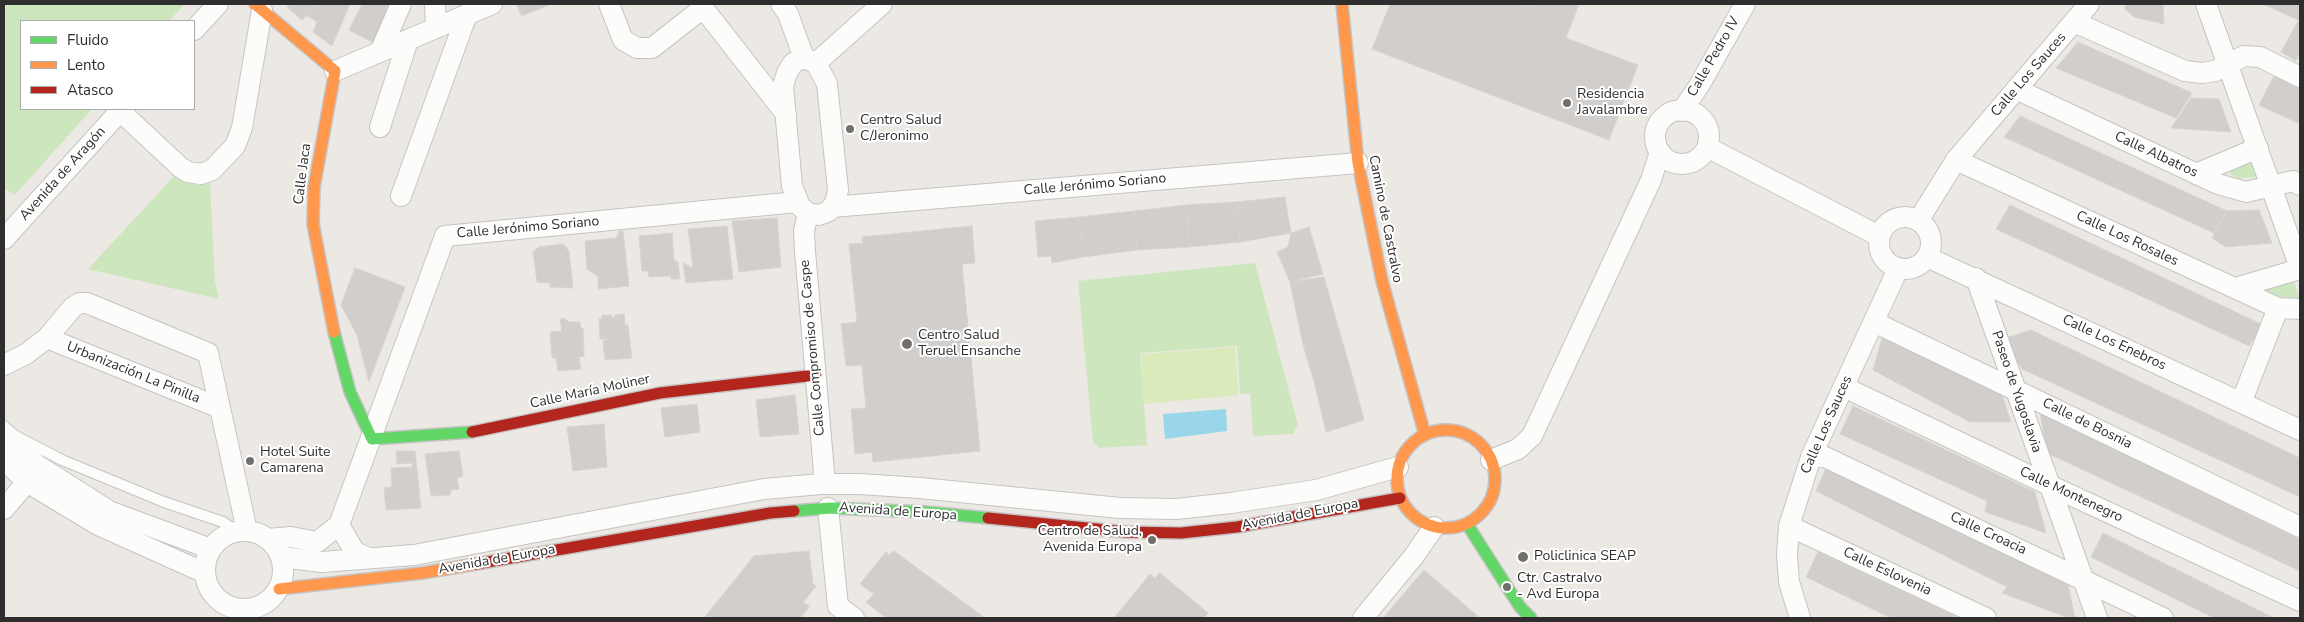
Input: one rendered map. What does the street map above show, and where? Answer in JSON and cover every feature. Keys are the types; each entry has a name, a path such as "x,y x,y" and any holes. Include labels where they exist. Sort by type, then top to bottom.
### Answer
{"street":[{"path":"195,29 218,4"},
{"path":"380,52 402,4"},
{"path":"434,4 436,28"},
{"path":"258,7 336,71 492,4"},
{"path":"609,4 623,40 637,48 652,48 702,6 786,114"},
{"path":"781,4 788,14 810,61 828,84 838,190 832,207"},
{"path":"803,208 792,186 784,86 787,72 793,63 810,61 882,4"},
{"name":"Camino de Castralvo","path":"1342,4 1358,163 1382,280 1425,435"},
{"name":"Calle Pedro IV","path":"1682,111 1700,84 1745,4"},
{"name":"Calle Los Sauces","path":"1918,221 1956,160 2089,4"},
{"path":"2206,4 2300,268 2235,288"},
{"path":"121,110 180,167 188,172 201,174 212,170 234,146 242,128 258,7"},
{"path":"400,196 467,14"},
{"path":"2074,22 2184,71 2202,73 2244,56 2260,57 2300,77"},
{"path":"380,127 408,40"},
{"name":"Calle Jaca","path":"336,71 314,187 313,224 334,334 350,392 372,438"},
{"name":"Calle Albatros","path":"2016,90 2218,184 2246,192 2293,181 2300,185"},
{"name":"Avenida de Aragón","path":"4,239 121,110"},
{"path":"1682,111 1698,116 1704,122 1708,130 1708,147 1697,160 1681,164 1666,159 1660,152 1655,137 1661,121 1666,116 1682,111"},
{"path":"1708,147 1879,236"},
{"path":"2196,174 2258,148"},
{"path":"1491,460 1518,449 1532,436 1651,180 1660,152"},
{"name":"Calle Los Rosales","path":"1956,160 2278,308 2300,309"},
{"name":"Calle Jerónimo Soriano","path":"339,525 445,236 803,208 819,215 832,207 1358,163"},
{"name":"Calle Compromiso de Caspe","path":"803,208 825,484"},
{"path":"1910,218 1918,221 1924,226 1931,241 1927,257 1915,268 1898,269 1884,260 1878,245 1879,236 1882,229 1895,219 1910,218"},
{"name":"Calle Los Enebros","path":"1927,257 1976,278 2300,430"},
{"name":"Calle Los Sauces","path":"1800,618 1789,582 1786,555 1789,526 1810,457 1898,269"},
{"name":"Paseo de Yugoslavia","path":"1976,278 2097,618"},
{"name":"Urbanización La Pinilla","path":"4,365 26,354 47,338 73,307 80,303 87,303 208,353 242,531"},
{"path":"2241,403 2278,308"},
{"name":"Calle de Bosnia","path":"1874,322 2300,527"},
{"name":"Urbanización La Pinilla","path":"47,338 220,408"},
{"name":"Calle María Moliner","path":"372,438 479,431 660,393 816,376"},
{"name":"Calle Montenegro","path":"1844,387 2049,485 2300,601"},
{"path":"1440,430 1463,434 1483,446 1491,460 1495,474 1494,489 1489,504 1480,515 1467,524 1451,528 1434,527 1419,521 1400,498 1396,482 1398,467 1408,448 1425,435 1440,430"},
{"path":"4,436 37,465 109,511 211,549"},
{"name":"Calle Croacia","path":"1810,457 1825,457 2164,618"},
{"path":"4,460 27,482 98,525 205,573"},
{"name":"Avenida de Europa","path":"281,556 322,562 414,555 764,489 825,484 920,488 1120,508 1176,509 1316,490 1398,467"},
{"path":"4,509 27,482"},
{"name":"Avenida de Europa","path":"279,589 422,573 770,513 828,508 866,508 926,512 1126,532 1181,533 1237,527 1400,498"},
{"path":"828,508 833,612 854,618"},
{"path":"1467,524 1520,606 1531,618"},
{"path":"268,539 281,556 283,573 279,589 263,604 238,613 217,598 207,582 205,573 206,560 211,549 222,538 242,531 268,539 292,537 317,542 339,525 355,552 369,558"},
{"name":"Calle Eslovenia","path":"1789,526 1986,618"},
{"path":"1363,618 1414,556 1434,527"}],"lane":[{"path":"4,426 14,436 62,460 164,502 223,522 242,531"}],"green space":[{"path":"4,4 185,4 170,20 20,20 20,110 91,110 15,195 4,188"},
{"path":"2253,153 2260,176 2237,179 2222,166"},
{"path":"176,174 184,181 198,185 210,183 215,281 219,299 88,269"},
{"path":"1255,263 1298,425 1293,434 1253,436 1250,394 1240,394 1237,346 1140,353 1147,445 1099,448 1093,442 1078,281"},
{"path":"2292,275 2300,301 2292,302 2256,286"},
{"path":"1235,347 1238,395 1143,404 1141,354"}],"water":[{"path":"1226,409 1227,431 1165,439 1163,414"}],"building":[{"path":"290,4 317,4 302,20 287,7"},
{"path":"317,4 350,4 332,46 313,32 317,22 306,15"},
{"path":"362,4 397,4 376,44 349,30"},
{"path":"516,4 548,4 549,5 522,16"},
{"name":"Residencia Javalambre","path":"1390,4 1523,4 1530,6 1531,4 1579,4 1566,38 1638,65 1609,140 1372,49"},
{"path":"2127,4 2163,4 2164,24 2134,17 2124,8"},
{"path":"2263,4 2300,4 2300,21"},
{"path":"2298,21 2300,22 2300,53 2296,61 2281,52"},
{"path":"2078,42 2192,93 2176,118 2056,68"},
{"path":"2274,76 2300,88 2300,124 2259,105"},
{"path":"2191,98 2219,99 2231,132 2171,128"},
{"path":"2020,116 2227,211 2214,233 2004,137"},
{"path":"1285,197 1291,233 1240,242 1236,202"},
{"path":"1236,202 1240,242 1189,247 1186,205"},
{"path":"1186,205 1189,247 1137,250 1135,211"},
{"path":"2010,205 2263,325 2249,346 1996,229"},
{"path":"2259,210 2272,243 2226,247 2212,238 2227,211"},
{"path":"1135,211 1137,250 1083,257 1079,217"},
{"path":"1079,217 1083,257 1052,263 1051,256 1038,257 1035,221"},
{"path":"777,218 781,267 739,272 732,221"},
{"path":"727,226 733,279 686,283 683,263 693,268 688,229"},
{"name":"Centro Salud Teruel Ensanche","path":"972,226 975,263 962,264 980,451 873,462 872,452 855,454 851,409 866,408 862,365 846,366 841,324 857,322 849,244 863,243 862,237"},
{"path":"1309,227 1323,274 1290,282 1277,252 1288,247 1291,233"},
{"path":"619,231 623,231 629,286 598,289 598,276 587,269 585,241 617,238"},
{"path":"672,233 674,260 678,262 680,279 671,279 670,276 649,277 648,271 642,271 639,236"},
{"path":"563,244 569,251 573,288 550,287 550,283 537,282 533,252 539,247"},
{"path":"355,268 405,287 369,382 357,335 341,305"},
{"path":"1324,277 1341,337 1303,345 1290,282"},
{"path":"624,314 625,325 628,325 632,358 605,360 603,341 608,339 600,339 599,319 602,319 602,315 612,315 612,319 616,315"},
{"path":"563,318 570,322 580,322 581,329 583,328 584,356 579,357 581,369 558,371 556,358 552,358 550,332 562,331 560,320"},
{"path":"2031,330 2300,458 2300,497 2022,369 2003,339"},
{"path":"1883,335 2000,389 2011,422 1970,422 1873,370"},
{"path":"1341,337 1351,371 1314,381 1303,345"},
{"path":"1351,371 1364,420 1326,432 1314,381"},
{"path":"795,395 799,434 760,437 756,400"},
{"path":"697,404 700,432 665,437 661,408"},
{"path":"1853,406 2035,492 2046,533 1985,512 1987,501 1840,434"},
{"path":"2040,413 2300,540 2300,571 2047,453"},
{"path":"604,424 607,467 573,471 567,427"},
{"path":"396,451 415,451 421,508 386,510 384,488 392,487 391,468 413,467 412,463 397,464"},
{"path":"459,451 463,476 457,478 459,489 451,490 450,495 431,496 425,454"},
{"path":"1828,464 2067,581 2075,618 2069,618 2002,593 2007,587 1816,491"},
{"path":"2103,533 2274,618 2214,618 2091,557"},
{"path":"809,551 813,584 816,586 803,603 810,606 800,618 704,618 754,556"},
{"path":"894,551 985,618 886,618 866,602 874,594 860,584 886,552 889,555"},
{"path":"1818,552 1959,618 1891,618 1806,577"},
{"path":"1424,570 1480,618 1383,618"},
{"path":"1160,573 1208,613 1204,618 1114,618 1150,574 1155,578"}],"traffic: fast":[{"path":"334,332 350,392 372,439 472,432"},
{"path":"794,511 830,508 926,512 988,518"},
{"path":"1467,524 1520,607 1531,618"}],"traffic: slow":[{"path":"255,4 335,71 314,187 313,224 334,332"},
{"path":"1342,4 1358,163 1382,281 1425,435"},
{"path":"1446,430 1465,434 1481,444 1491,460 1495,479 1491,498 1481,514 1465,524 1446,528 1427,524 1411,514 1401,498 1397,479 1401,460 1411,444 1427,434 1446,430"},
{"path":"279,589 422,573 476,564"}],"traffic: jam":[{"path":"472,432 660,393 816,375"},
{"path":"988,518 1126,532 1181,533 1237,527 1400,498"},
{"path":"476,564 770,513 794,511"}],"place":[{"name":"Residencia Javalambre","path":"1567,103"},
{"name":"Centro Salud C/Jeronimo","path":"850,129"},
{"name":"Centro Salud Teruel Ensanche","path":"907,344"},
{"name":"Hotel Suite Camarena","path":"250,461"},
{"name":"Centro de Salud, Avenida Europa","path":"1152,540"},
{"name":"Policlinica SEAP","path":"1523,557"},
{"name":"Ctr. Castralvo - Avd Europa","path":"1507,587"}]}
